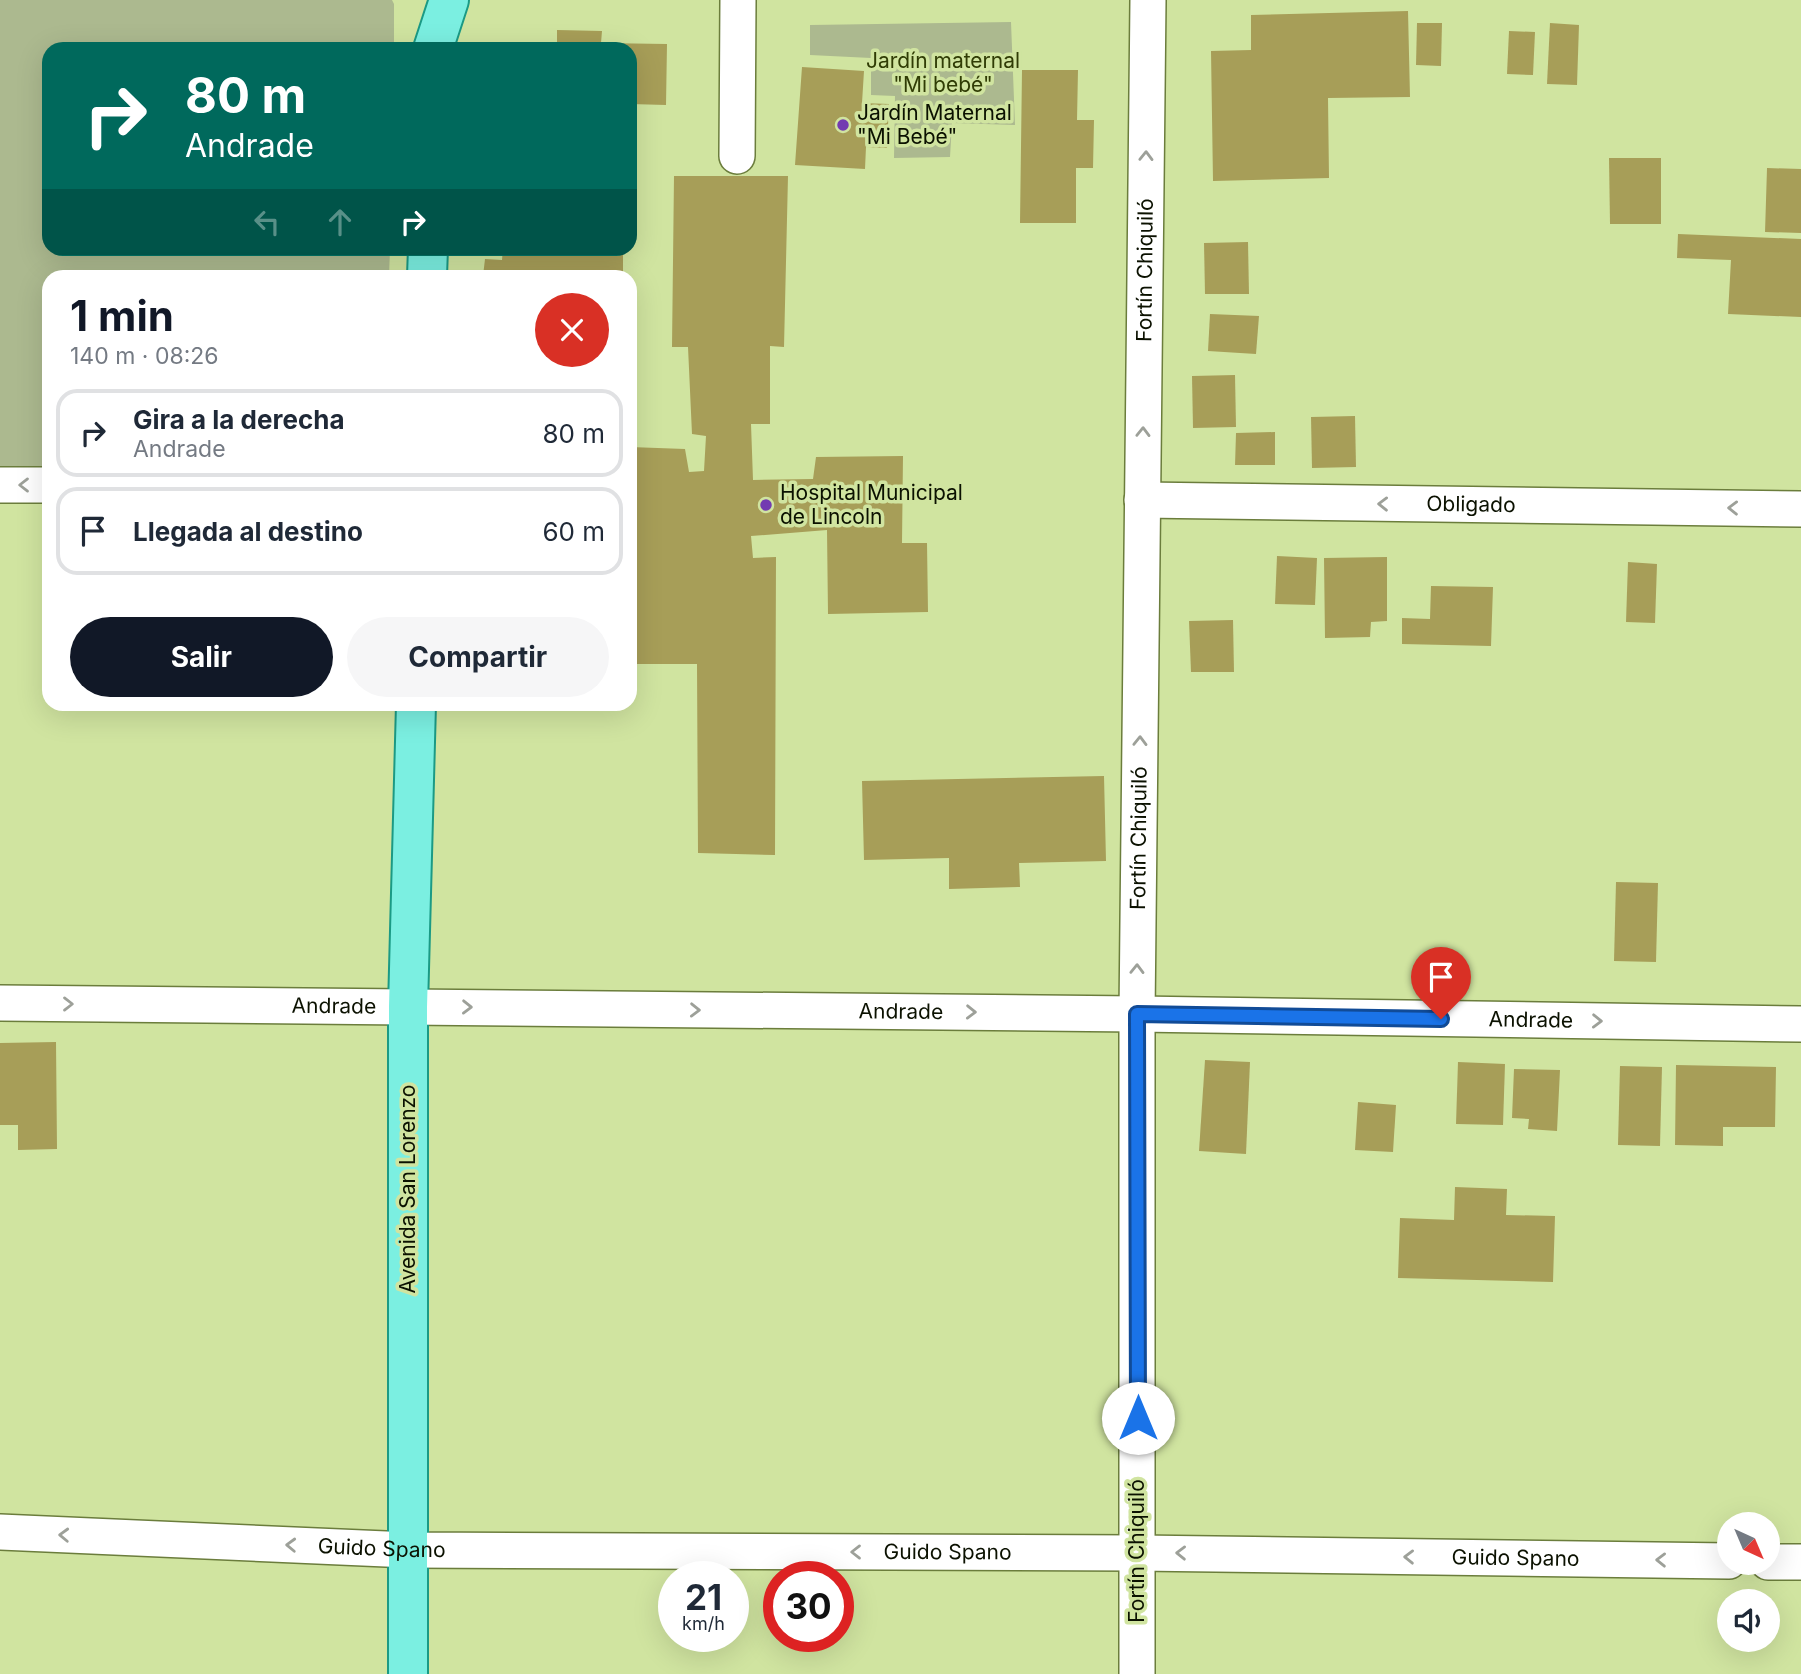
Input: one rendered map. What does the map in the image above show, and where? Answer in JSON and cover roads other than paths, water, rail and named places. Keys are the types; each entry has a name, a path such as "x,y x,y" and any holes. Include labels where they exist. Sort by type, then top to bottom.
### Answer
{"main road":[{"path":"419,0 432,42"},
{"path":"436,42 449,0"},
{"name":"Avenida San Lorenzo","path":"408,1674 408,1006 416,711"}],"street":[{"path":"737,156 738,0"},
{"name":"Fortín Chiquiló","path":"1137,1674 1137,1014 1148,0"},
{"path":"0,485 42,485"},
{"name":"Obligado","path":"1142,500 1801,509"},
{"name":"Andrade","path":"0,1003 1137,1014 1801,1024"},
{"name":"Guido Spano","path":"0,1532 409,1550 1138,1553 1717,1561"},
{"path":"1780,1562 1801,1562"}],"place":[{"name":"Jardín Maternal \"Mi Bebé\"","path":"843,125"},
{"name":"Hospital Municipal de Lincoln","path":"766,505"}],"park label":[{"name":"Jardín maternal \"Mi bebé\"","path":"943,73"}]}
